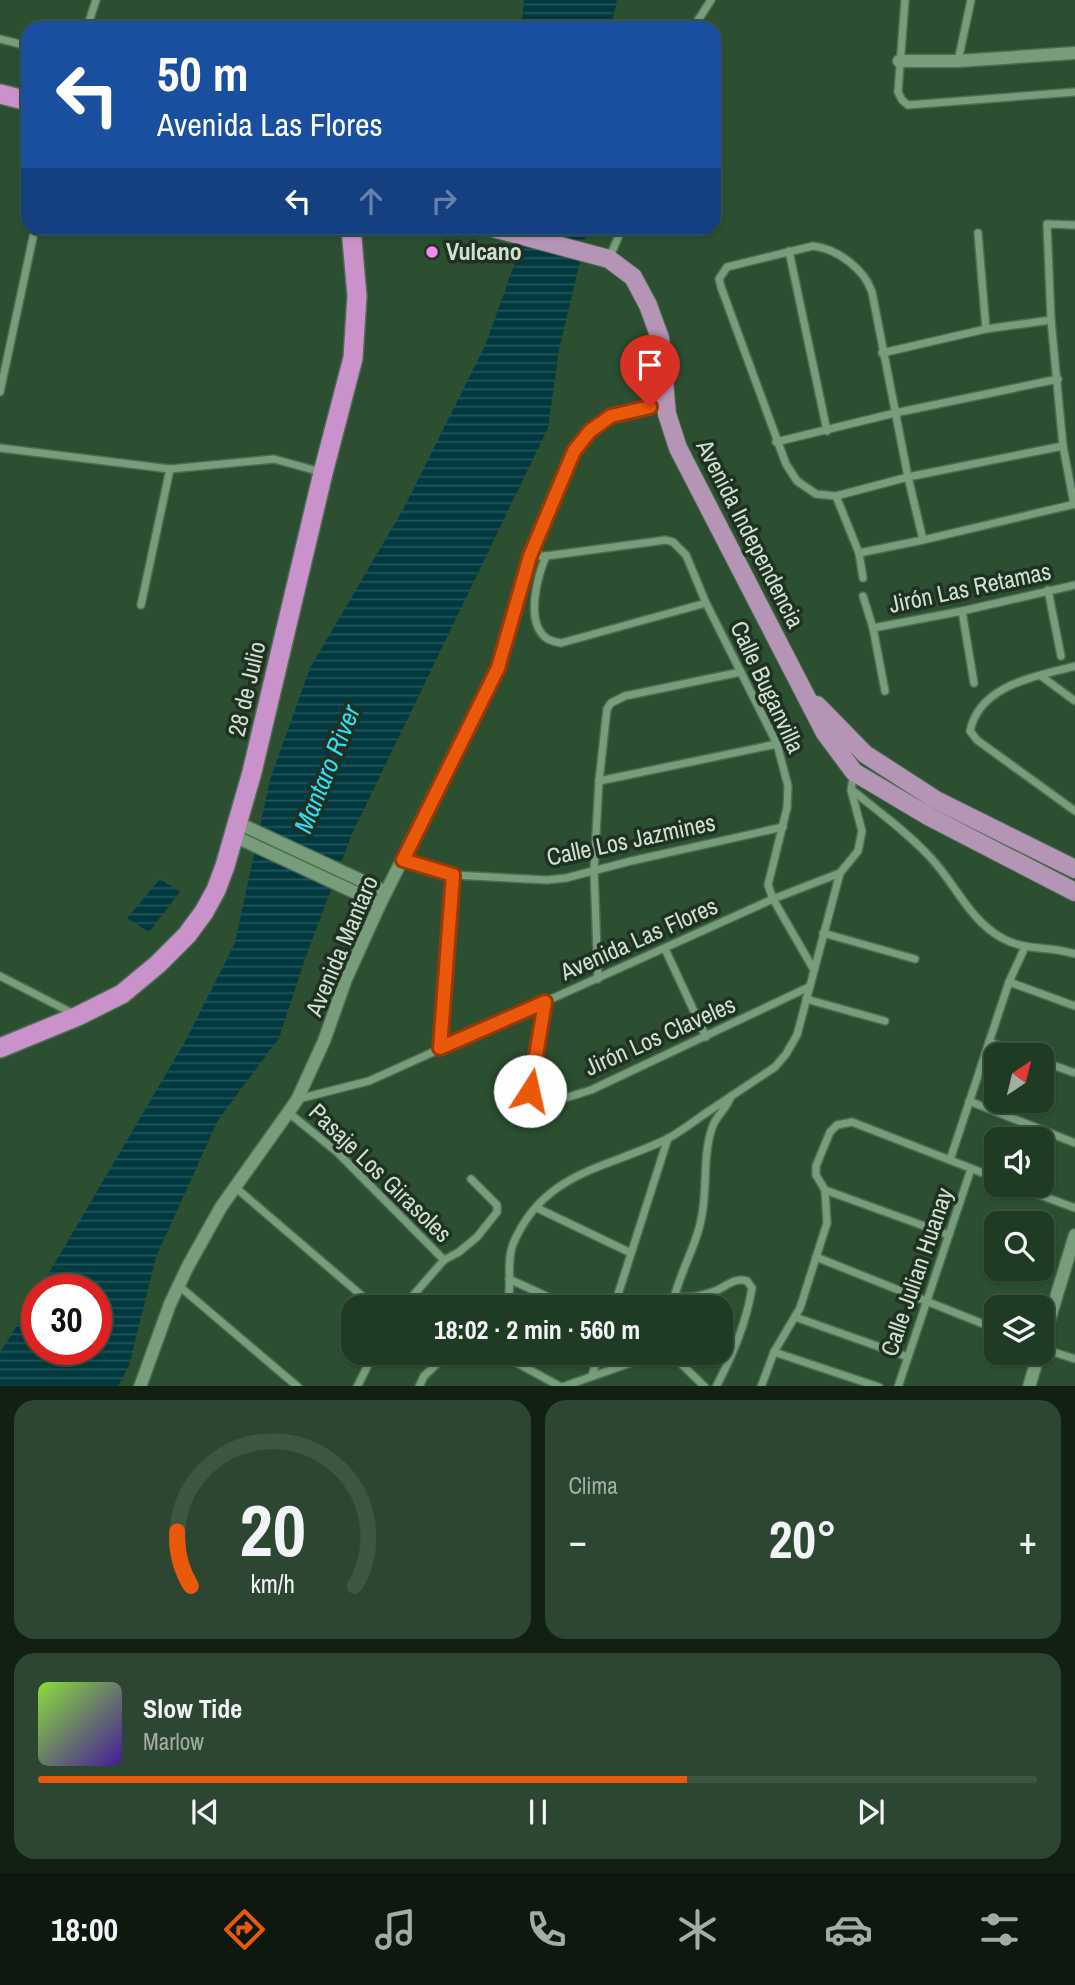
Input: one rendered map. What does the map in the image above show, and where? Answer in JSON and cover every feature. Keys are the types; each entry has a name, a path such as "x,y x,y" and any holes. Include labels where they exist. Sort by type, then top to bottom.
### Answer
{"highway":[{"path":"0,94 21,99"},
{"name":"28 de Julio","path":"0,1048 78,1016 122,994 158,964 187,935 204,912 244,833 323,473 353,358 357,296 352,235"}],"main road":[{"path":"520,235 603,257"},
{"name":"Avenida Independencia","path":"603,257 633,277 648,305 660,338 666,404 678,448 738,569 825,733 854,772 928,816 1075,892"},
{"name":"Avenida Independencia","path":"804,690 865,754 936,800 1075,869"}],"street":[{"path":"89,21 96,0"},
{"path":"698,21 711,0"},
{"path":"905,0 898,92 908,105 1075,92"},
{"path":"958,61 971,0"},
{"path":"0,39 21,44"},
{"path":"899,61 958,61 1075,53"},
{"path":"859,553 1074,504 1072,473 1063,446 1051,320 1047,225 1075,225"},
{"path":"978,233 986,330"},
{"path":"0,392 34,235"},
{"path":"603,257 617,235"},
{"path":"923,540 908,477 882,353 872,292 863,273 824,247 813,246 735,263 722,272 719,279 776,442 786,464 803,486 816,494 836,496 908,477 1063,446"},
{"path":"789,251 827,430"},
{"path":"882,353 986,330 1051,320"},
{"path":"776,442 895,413 1058,379"},
{"name":"Avenida Mantaro","path":"140,1386 178,1285 221,1207 297,1100 324,1041 346,979 383,898 498,668 530,556 574,451 590,431 611,416 666,404"},
{"path":"0,448 170,469 274,459 323,473"},
{"path":"141,605 170,469"},
{"path":"836,496 859,553 863,578"},
{"name":"Calle Buganvilla","path":"546,556 657,541 673,542 685,555 776,744 788,786 787,808 768,885 773,899 814,970"},
{"path":"530,556 546,556 534,593 539,629 544,637 551,641 561,643 706,603"},
{"name":"Jirón Las Retamas","path":"873,628 1075,585"},
{"path":"1048,590 1061,656"},
{"path":"863,596 873,628 884,691"},
{"path":"962,611 974,683"},
{"path":"1075,666 998,691 984,702 973,718 970,731 976,740 1075,811"},
{"path":"598,979 594,870 607,709 611,703 625,696 741,672"},
{"path":"1041,676 1075,701"},
{"path":"599,782 776,744"},
{"path":"510,1295 509,1260 514,1243 537,1208 553,1190 583,1172 668,1138 775,1067 786,1054 797,1035 840,873 858,851 862,831 851,790 854,772"},
{"path":"851,790 897,826 931,858 975,916 989,930 1025,947 1058,948 1075,954"},
{"name":"Calle Los Jazmines","path":"403,860 453,875 547,880 566,878 783,827"},
{"path":"244,833 383,898"},
{"name":"Avenida Las Flores","path":"297,1100 369,1081 773,899 840,873"},
{"path":"440,1048 453,875"},
{"path":"824,933 915,959"},
{"path":"950,1160 1009,982 1025,947"},
{"path":"665,949 706,1037"},
{"path":"0,976 78,1016"},
{"path":"1009,982 1075,1006"},
{"name":"Jirón Los Claveles","path":"545,1002 530,1091 538,1098 561,1099 591,1090 809,987"},
{"path":"806,999 884,1021"},
{"path":"1054,1066 1075,1073"},
{"path":"674,1295 688,1264 702,1218 705,1163 712,1129 732,1096"},
{"path":"969,1101 1075,1143"},
{"name":"Pasaje Los Girasoles","path":"289,1113 337,1152 444,1260"},
{"path":"761,1386 774,1352 800,1308 827,1223 825,1191 816,1175 816,1166 830,1132 837,1125 852,1122 984,1174"},
{"path":"618,1295 668,1138"},
{"name":"Calle Julian Huanay","path":"898,1386 971,1169"},
{"path":"413,1295 444,1260 477,1237 497,1212 497,1205 471,1179"},
{"path":"235,1187 361,1295"},
{"path":"825,1191 949,1235"},
{"path":"1045,1197 1075,1208"},
{"path":"537,1208 631,1253"},
{"path":"1054,1304 1075,1235"},
{"path":"816,1256 984,1324"},
{"path":"509,1279 544,1295"},
{"path":"700,1295 715,1292 738,1279 747,1281 752,1287 748,1311 733,1354"},
{"path":"178,1285 297,1386"},
{"path":"795,1317 908,1357"},
{"path":"774,1352 876,1386"},
{"path":"1054,1352 1075,1359"},
{"path":"358,1386 368,1365"},
{"path":"419,1386 424,1376 436,1365"},
{"path":"521,1365 559,1386"},
{"path":"592,1376 595,1365"},
{"path":"564,1386 624,1365"},
{"path":"682,1365 704,1386"},
{"path":"717,1386 727,1365"},
{"path":"1026,1384 1035,1365"}],"water":[{"path":"524,0 617,0 612,21 522,21"},
{"name":"Mantaro River","path":"519,235 586,235 559,350 548,428 352,834 305,959 279,1038 218,1120 156,1257 129,1366 118,1386 0,1386 0,1353 21,1319 21,1365 112,1365 112,1274 48,1274 186,1040 235,943 270,780 310,668 404,508 485,346 517,257"},
{"path":"160,879 180,892 149,932 127,918"}],"place":[{"name":"Vulcano","path":"432,252"}],"route":[{"path":"530,1091 545,1002 440,1048 453,875 403,860 498,668 530,556 574,451 590,431 611,416 650,407"}]}
